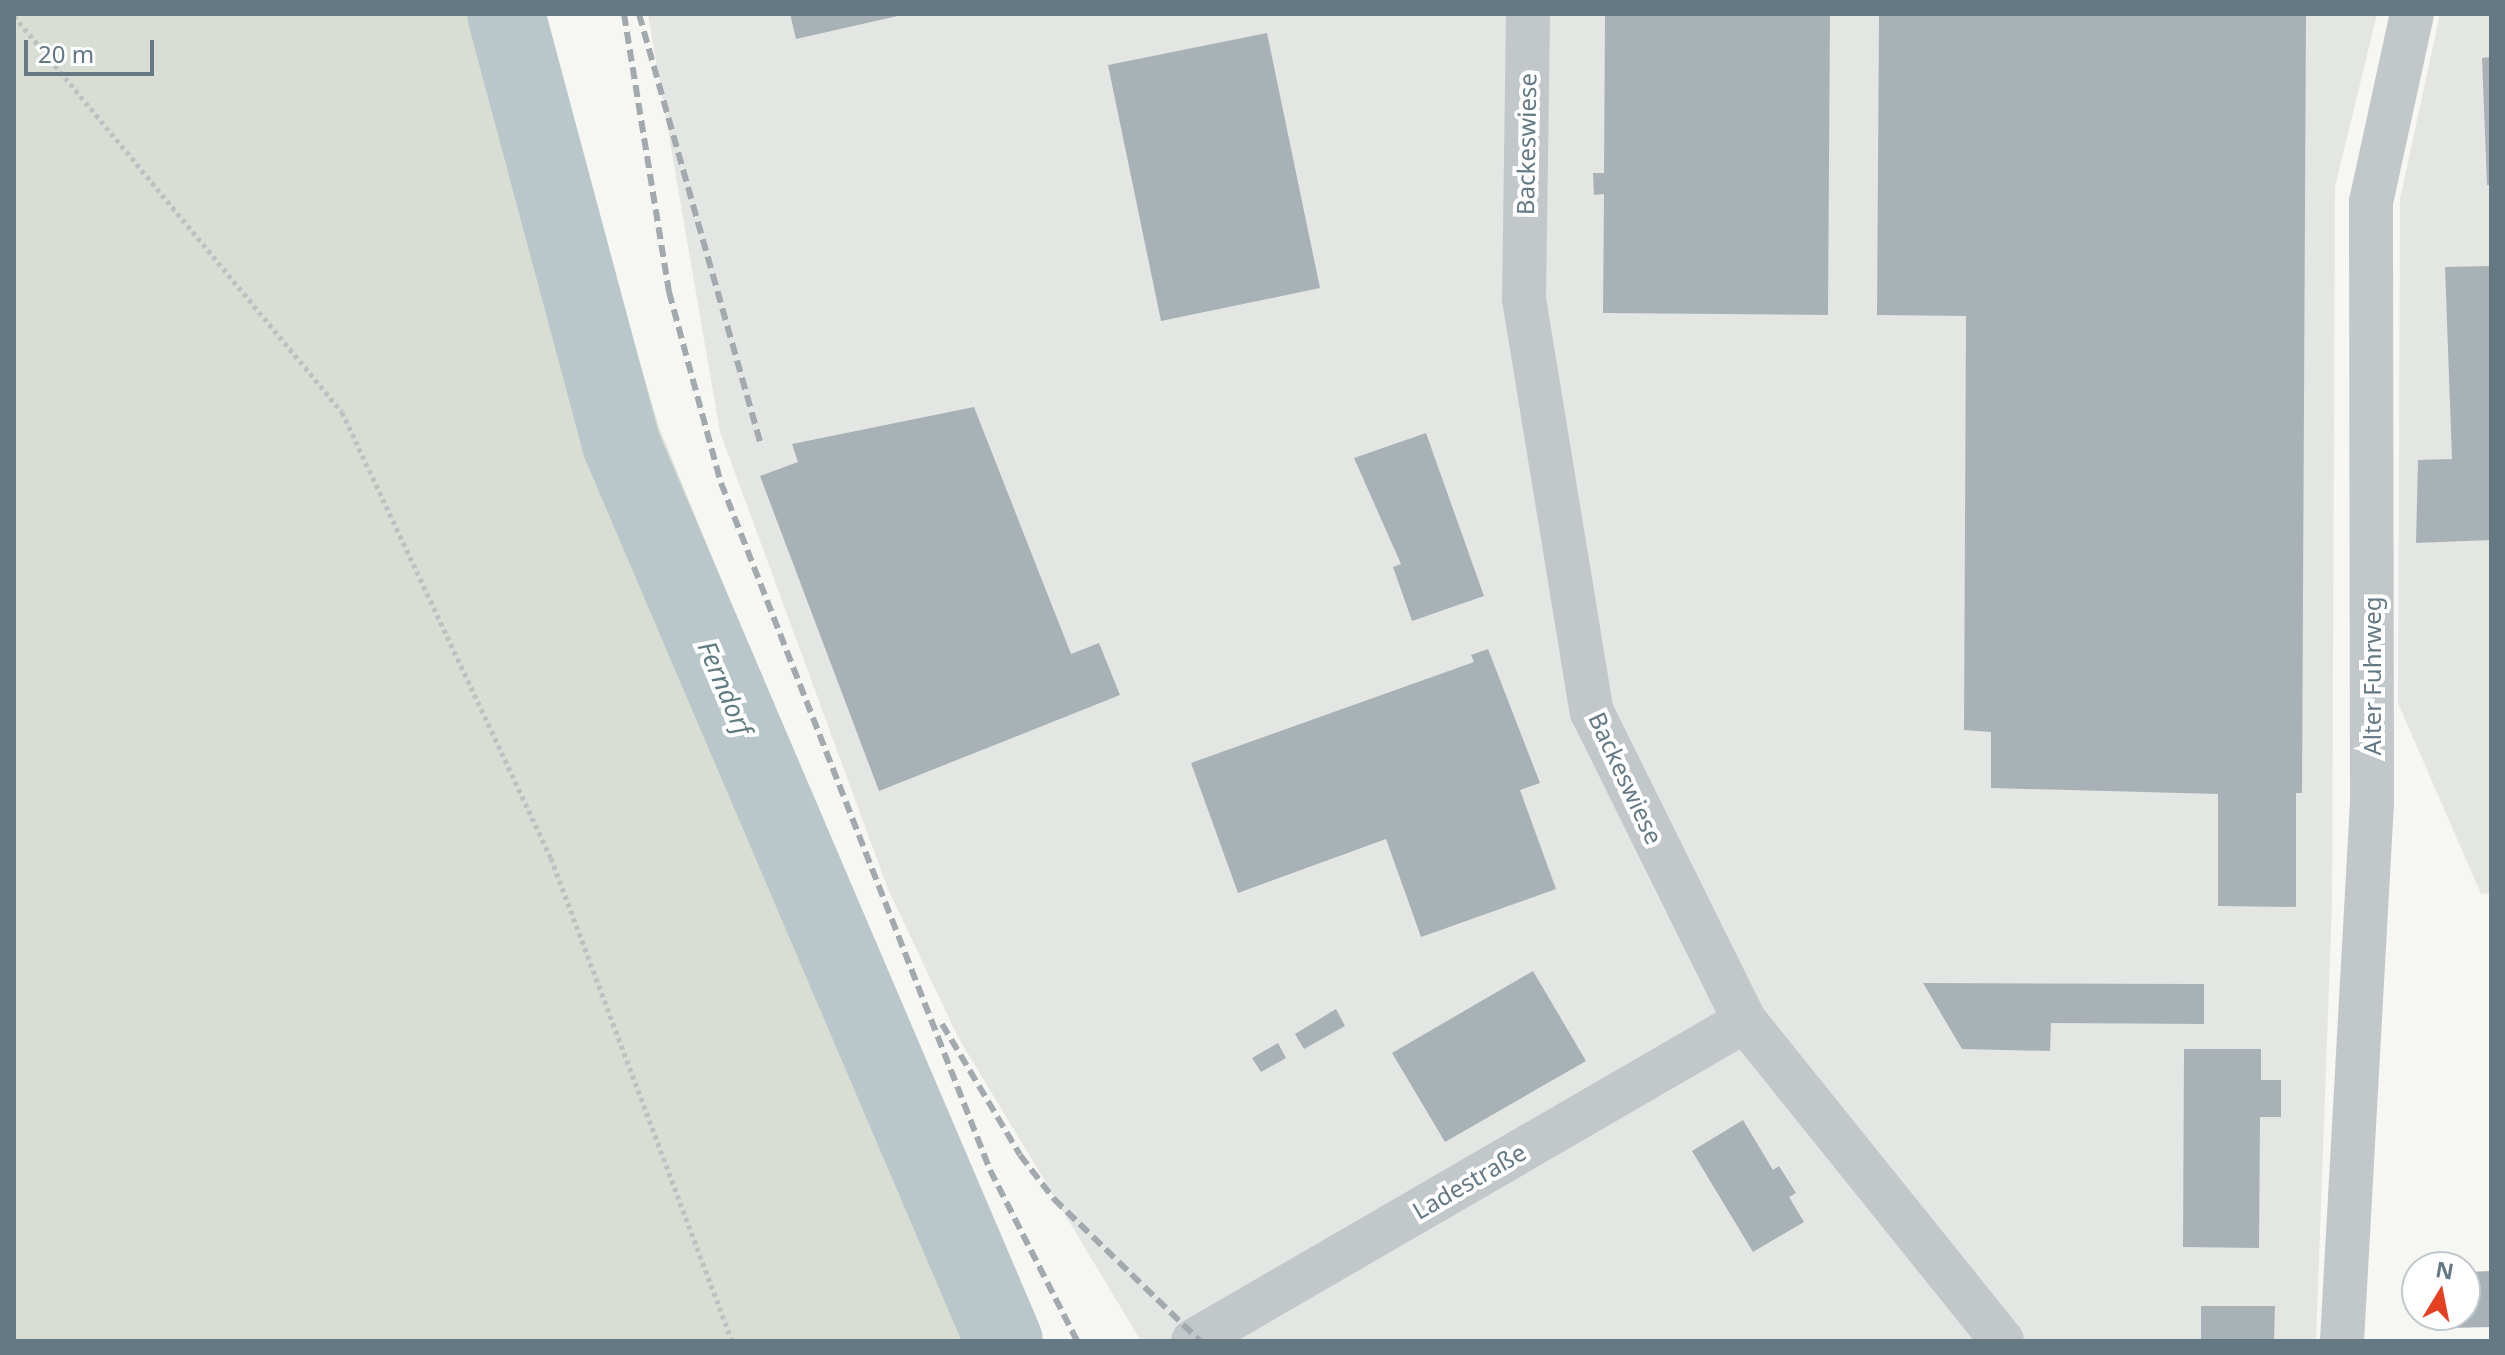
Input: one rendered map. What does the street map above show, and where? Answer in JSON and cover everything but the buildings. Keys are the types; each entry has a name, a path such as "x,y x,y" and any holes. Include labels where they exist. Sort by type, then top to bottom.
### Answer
{"street":[{"name":"Backeswiese","path":"1528,14 1524,299 1592,712 1745,1021 2002,1341"},
{"name":"Alter Fuhrweg","path":"2342,1341 2372,802 2371,202 2412,14"},
{"name":"Ladestraße","path":"1193,1341 1745,1021"}],"path":[{"path":"14,16 342,412 551,858 732,1341"}],"shaded area":[{"path":"14,14 539,14 659,428 1035,1341 14,1341"},
{"path":"648,14 2377,14 2335,187 2332,903 2316,1341 1141,1341 958,1037 888,889 720,432"},
{"path":"2440,14 2491,14 2491,893 2481,894 2398,703 2400,199"}],"waterway":[{"name":"Ferndorf","path":"506,14 621,444 1004,1341"}],"railway":[{"path":"624,14 669,292 721,483 990,1170 1077,1341"},
{"path":"639,14 760,442"},
{"path":"942,1024 1020,1155 1054,1199 1200,1341"}]}
